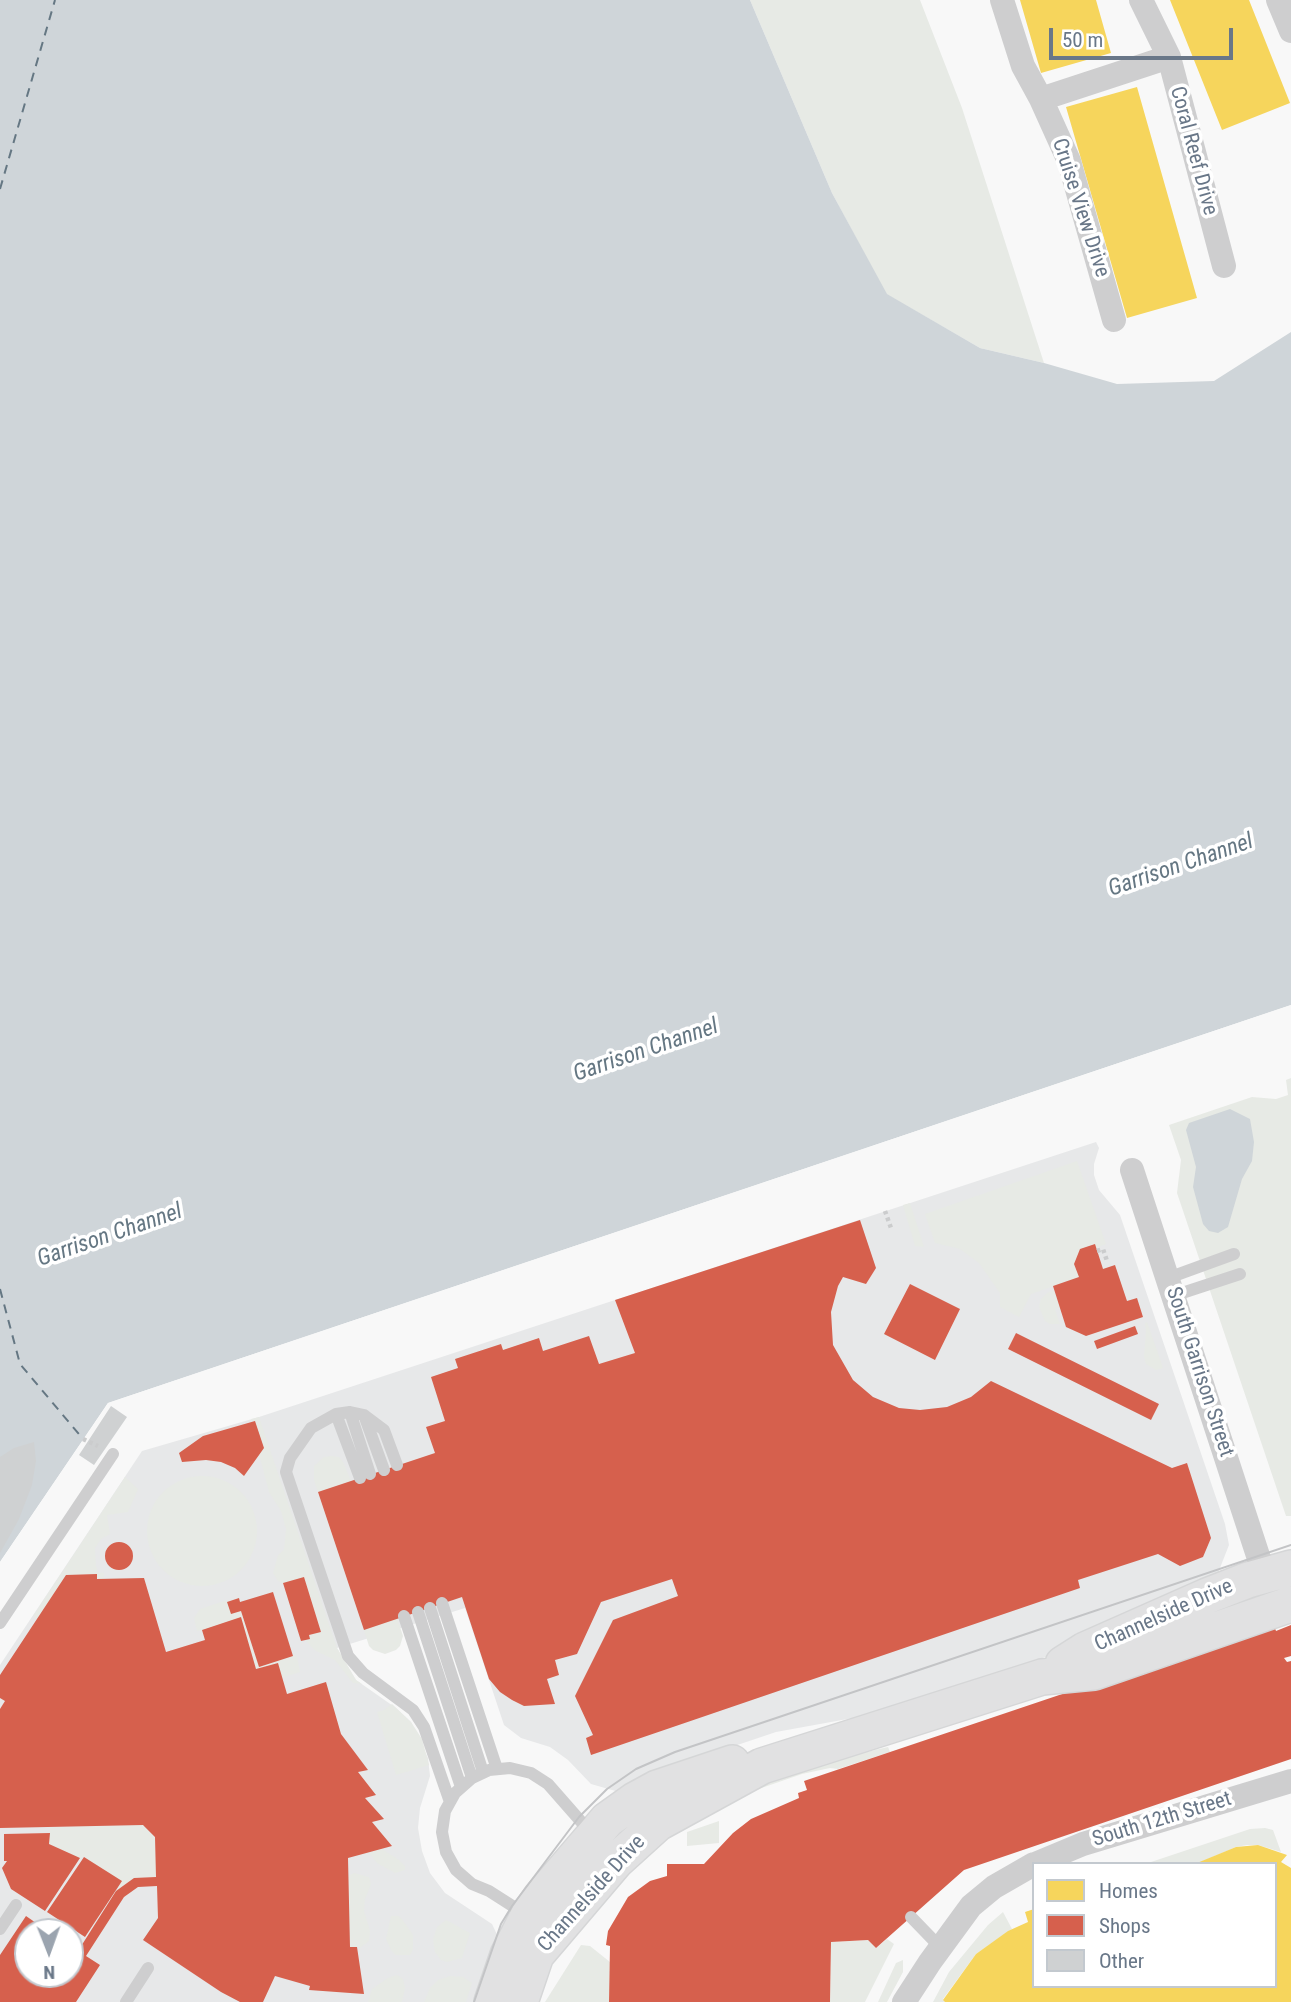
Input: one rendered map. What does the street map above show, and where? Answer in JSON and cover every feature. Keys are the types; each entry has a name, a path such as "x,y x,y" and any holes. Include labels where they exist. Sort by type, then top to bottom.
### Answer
{"main road":[{"path":"1131,1659 1174,1632 1213,1620 1233,1610 1278,1571"},
{"name":"Channelside Drive","path":"1042,1677 1085,1650 1217,1592 1278,1571"},
{"name":"Channelside Drive","path":"520,2002 536,1955 604,1848 620,1810 657,1788 733,1762 762,1766 1042,1677 1094,1672 1291,1604"},
{"name":"Channelside Drive","path":"492,2002 508,1955 541,1896 604,1848"}],"street":[{"name":"Cruise View Drive","path":"1002,0 1023,66 1069,161 1114,320"},
{"name":"Coral Reef Drive","path":"1141,0 1169,57 1224,266"},
{"path":"1278,0 1291,31"},
{"path":"1041,99 1169,57"},
{"name":"South Garrison Street","path":"1132,1170 1170,1287 1278,1571"},
{"name":"South 12th Street","path":"1039,1862 1083,1844 1289,1788"},
{"name":"South 12th Street","path":"904,2002 940,1947 981,1896 1032,1865"}],"lane":[{"path":"1170,1287 1234,1254"},
{"path":"1170,1287 1240,1274"},
{"path":"336,1414 365,1476 350,1412"},
{"path":"391,1467 384,1430 364,1415 350,1412 336,1414 311,1428 290,1458 286,1472 348,1656 363,1673 413,1710 424,1727 450,1802"},
{"path":"0,1623 113,1454"},
{"path":"478,1775 430,1608 497,1769"},
{"path":"404,1616 461,1787"},
{"path":"528,1916 491,1892 472,1884 456,1870 446,1852 442,1832 445,1811 461,1787 478,1775 497,1769 510,1768 531,1773 548,1784 604,1848"},
{"path":"0,1929 16,1905"},
{"path":"911,1917 940,1947"},
{"path":"126,2002 148,1968"}],"path":[{"path":"886,1211 891,1228"},
{"path":"1097,1251 1103,1249 1107,1261"}],"shaded area":[{"path":"750,0 920,0 962,108 1044,363 980,348 886,294 832,193"},
{"path":"1291,1078 1291,1516 1286,1516 1177,1193 1181,1160 1169,1125 1252,1097 1276,1099 1288,1095 1286,1080"},
{"path":"1096,1142 1099,1148 1094,1175 1099,1190 1120,1215 1225,1524 1229,1545 1218,1573 1078,1646 875,1714 776,1732 663,1770 619,1792 591,1784 568,1760 550,1747 521,1738 504,1725 465,1608 337,1648 356,1680 411,1722 428,1758 430,1776 420,1808 418,1828 430,1873 445,1893 492,1924 501,1943 482,2002 0,2002 0,1665 142,1451 259,1417"},
{"path":"1077,1161 1106,1244 1096,1248 1094,1244 1080,1249 1074,1264 1079,1277 1031,1294 1019,1317 1000,1307 1000,1293 979,1263 960,1249 935,1243 925,1214"},
{"path":"910,1203 924,1247 915,1246 903,1205"},
{"path":"1054,1290 1060,1307 1055,1309 1060,1324 1045,1321 1039,1307 1041,1299"},
{"path":"1147,1322 1163,1368 1156,1370 1146,1364 1144,1357"},
{"path":"259,1417 337,1648 356,1680 362,1684 353,1683 335,1660 316,1651 305,1640 309,1635 321,1632 304,1577 283,1584 273,1573 278,1555 284,1550 286,1529 281,1511 269,1492 259,1454 264,1447 255,1421 251,1419"},
{"path":"324,1457 339,1457 343,1462 351,1481 318,1492 314,1480 314,1466"},
{"path":"202,1476 223,1480 241,1492 253,1510 257,1531 253,1552 241,1570 223,1582 202,1586 181,1582 163,1570 151,1552 147,1531 151,1510 163,1492 181,1480"},
{"path":"125,1477 138,1489 128,1512 107,1515 110,1534 101,1539 95,1548 96,1566 98,1572 104,1573 104,1578 97,1579 96,1574 67,1575 37,1619 33,1616"},
{"path":"227,1600 231,1613 241,1611 259,1667 293,1656 292,1654 297,1657 300,1672 282,1678 277,1663 256,1669 241,1618 197,1631 194,1618 200,1609"},
{"path":"397,1618 403,1636 400,1646 385,1654 373,1650 364,1630"},
{"path":"392,1704 411,1722 422,1739 429,1765 396,1775 377,1712"},
{"path":"888,1747 890,1752 838,1769 802,1774 747,1793 749,1783 802,1767"},
{"path":"719,1821 719,1843 687,1846 687,1832"},
{"path":"143,1825 155,1837 156,1877 134,1878 116,1891 121,1881 84,1857 80,1858 49,1844 50,1827"},
{"path":"1250,1829 1273,1830 1281,1852 1258,1845 1247,1845 1201,1862 1151,1862"},
{"path":"382,1849 399,1860 405,1870 395,1873 377,1863 369,1853"},
{"path":"354,1873 369,1877 371,1884 364,1911 370,1931 369,1941 357,1950 357,1947 350,1947 348,1876"},
{"path":"1003,1912 1012,1929 976,1954 943,1999 945,2002 933,2002 949,1972 988,1925"},
{"path":"391,1916 402,1919 413,1935 413,1950 410,1955 396,1955 391,1950 386,1939"},
{"path":"446,1920 470,1933 462,1958 447,1962 441,1960 435,1952 433,1940 437,1927"},
{"path":"887,1939 894,1944 865,2002 830,2002 831,1942 868,1940 876,1948"},
{"path":"581,1945 590,1946 610,1962 609,2002 545,2002"},
{"path":"903,1960 903,1972 887,2002 878,2002 896,1963"},
{"path":"397,1975 403,1979 405,1988 402,2002 368,2002 372,1989"},
{"path":"450,1976 463,1977 472,1983 466,2002 424,2002 430,1988 438,1980"}],"water":[{"name":"Garrison Channel","path":"0,0 750,0 832,193 887,294 980,348 1117,384 1214,381 1291,332 1291,1005 108,1403 0,1562"},
{"path":"1230,1109 1250,1119 1254,1142 1252,1161 1242,1179 1228,1227 1218,1233 1209,1231 1203,1224 1193,1187 1196,1167 1186,1130 1189,1123"}],"pier":[{"path":"1291,1005 1291,1009 110,1406 0,1565 108,1403"}],"building: Homes":[{"path":"1020,0 1096,0 1111,53 1041,73"},
{"path":"1170,0 1249,0 1290,103 1222,130"},
{"path":"1137,87 1197,298 1127,318 1066,107"},
{"path":"1258,1845 1287,1855 1281,1862 1291,1868 1291,2002 943,2000 976,1954 1008,1931 1028,1922 1025,1912 1032,1910 1032,1988 1277,1988 1277,1862 1199,1862 1236,1847"}],"building: Shops":[{"path":"860,1220 876,1268 866,1284 843,1277 831,1312 833,1345 853,1380 873,1397 899,1408 920,1410 947,1407 971,1397 991,1381 1172,1468 1187,1463 1211,1538 1203,1557 1180,1566 1158,1554 1078,1580 1080,1588 591,1755 586,1738 593,1735 575,1696 613,1620 678,1596 672,1579 601,1602 577,1654 555,1660 559,1675 547,1679 555,1704 524,1706 500,1692 489,1679 462,1597 364,1630 318,1492 435,1453 426,1427 445,1421 431,1377 458,1368 455,1359 501,1344 503,1350 539,1338 543,1351 589,1336 599,1364 635,1353 615,1300"},
{"path":"1095,1244 1103,1269 1115,1265 1127,1301 1137,1298 1143,1317 1086,1336 1066,1327 1053,1286 1079,1277 1074,1264 1080,1249"},
{"path":"910,1284 960,1309 935,1360 884,1334"},
{"path":"1135,1326 1138,1334 1097,1349 1094,1341"},
{"path":"1016,1333 1159,1404 1151,1420 1008,1349"},
{"path":"255,1421 264,1448 244,1476 235,1468 221,1462 182,1462 179,1453 203,1436"},
{"path":"119,1542 129,1546 133,1556 129,1566 119,1570 109,1566 105,1556 109,1546"},
{"path":"97,1574 97,1579 144,1578 166,1652 205,1640 202,1630 241,1617 256,1669 278,1663 287,1694 326,1682 341,1734 368,1770 358,1772 376,1795 365,1798 384,1819 372,1822 392,1846 348,1858 350,1947 357,1947 364,1994 309,1990 310,1986 275,1976 263,2002 240,2002 143,1940 158,1918 157,1886 138,1887 124,1897 86,1956 100,1965 76,2002 0,2002 0,1955 14,1934 14,1988 84,1988 84,1942 116,1891 134,1878 156,1877 155,1837 143,1825 0,1828 0,1709 5,1701 0,1698 0,1675 66,1575"},
{"path":"304,1577 321,1632 309,1635 310,1639 301,1641 283,1583"},
{"path":"273,1592 293,1656 259,1667 241,1611 231,1614 227,1602 239,1598 240,1602"},
{"path":"1273,1623 1276,1631 1291,1625 1291,1656 1284,1658 1287,1662 1291,1661 1291,1759 964,1870 876,1948 868,1940 831,1942 830,2002 609,2002 610,1946 606,1945 608,1931 628,1897 650,1881 667,1876 667,1864 704,1864 733,1833 751,1819 799,1798 798,1793 807,1790 804,1781"},
{"path":"50,1833 49,1844 80,1858 45,1911 11,1889 2,1868 7,1861 4,1861 4,1834"},
{"path":"84,1857 122,1881 85,1937 84,1918 56,1918 47,1912"}],"building: Other":[{"path":"111,1406 127,1417 94,1465 79,1455"},
{"path":"34,1442 36,1461 32,1485 19,1519 0,1553 0,1457 14,1448"}],"ferry route":[{"path":"0,189 55,0"},
{"path":"0,1289 20,1364 83,1439"}],"tram line":[{"path":"474,2002 501,1924 512,1906 579,1817 607,1789 636,1769 675,1752 1291,1545"}]}
